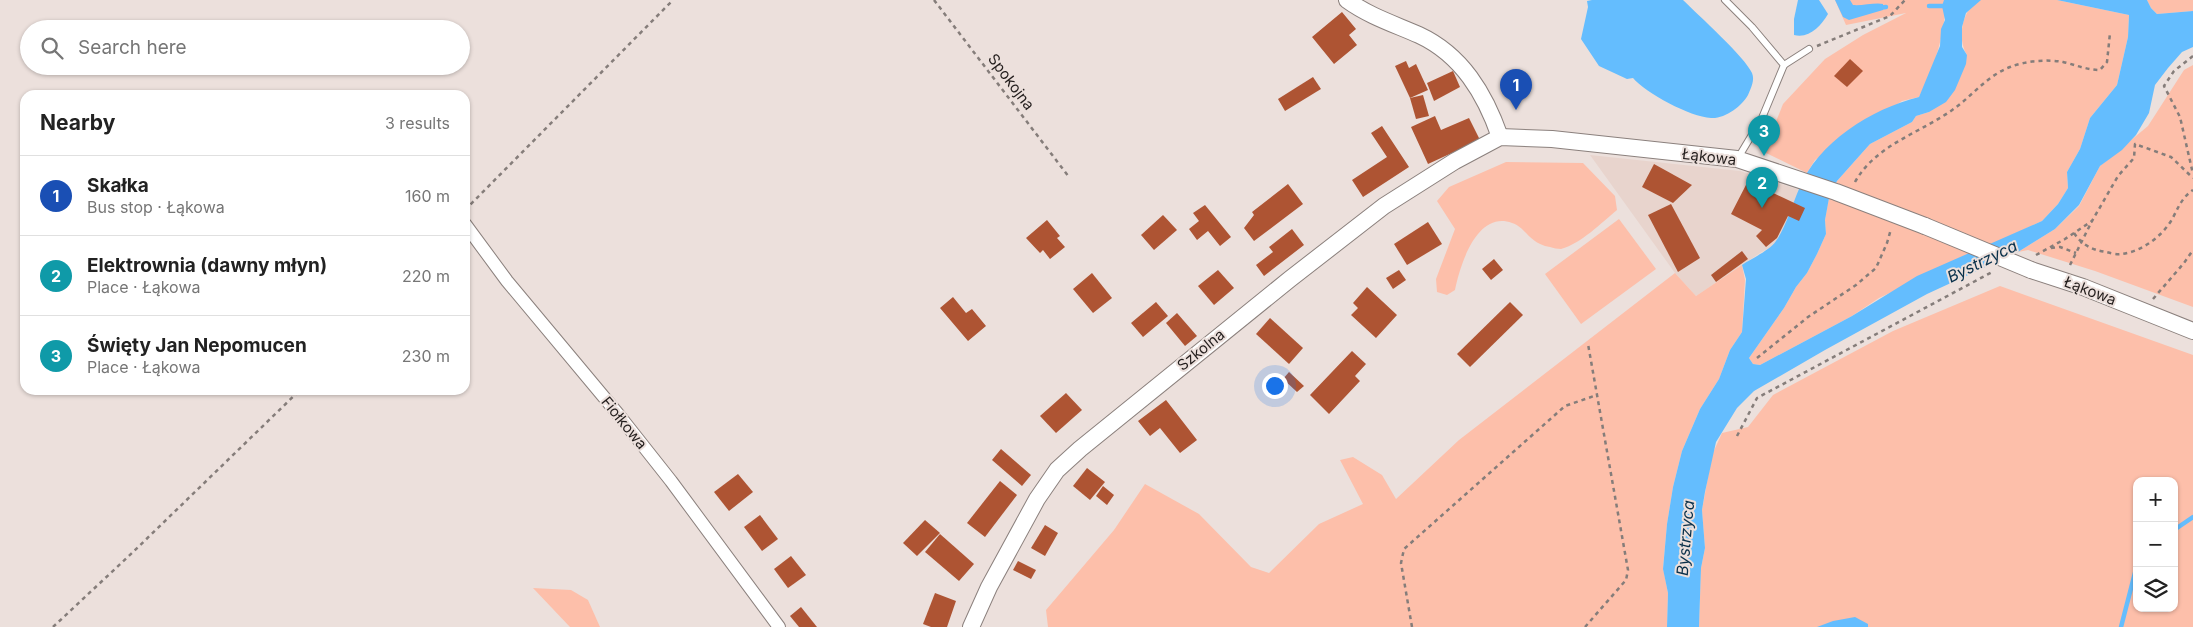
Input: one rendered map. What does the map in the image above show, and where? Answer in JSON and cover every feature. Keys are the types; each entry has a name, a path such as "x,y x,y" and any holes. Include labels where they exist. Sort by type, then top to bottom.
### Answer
{"street":[{"path":"1347,0 1368,13 1420,36 1451,56 1469,75 1485,99 1500,137"},
{"name":"Łąkowa","path":"1500,137 1552,139 1737,159 1794,177 1895,216 2031,263 2061,280 2193,331"},
{"name":"Szkolna","path":"971,627 989,588 1037,499 1057,470 1080,449 1290,279 1384,206 1455,161 1500,137"},
{"name":"Fiołkowa","path":"470,231 507,280 618,414 779,627"}],"lane":[{"path":"1726,0 1784,64"},
{"path":"1737,159 1762,118 1784,64 1809,50"}],"path":[{"path":"470,205 673,0"},
{"name":"Spokojna","path":"934,0 1069,177"},
{"path":"1809,50 1890,16 1905,0"},
{"path":"1842,194 1862,169 1889,147 1956,108 1983,82 2010,67 2036,61 2061,62 2100,70 2107,62 2110,33"},
{"path":"2193,56 2174,72 2164,86 2180,117 2193,176"},
{"path":"2061,280 2118,176 2134,158 2135,144 2171,158 2193,176"},
{"path":"2074,233 2082,242 2095,250 2121,255 2156,239 2170,222 2185,196 2193,190"},
{"path":"1757,358 1808,317 1856,286 1876,268 1888,243 1895,216"},
{"path":"2031,263 2050,248 2092,221"},
{"path":"2050,248 2060,247 2076,253"},
{"path":"2141,310 2156,296 2193,250"},
{"path":"1737,436 1757,398 1994,270"},
{"path":"1585,627 1626,580 1628,570 1588,344"},
{"path":"53,627 295,395"},
{"path":"1412,627 1401,563 1404,549 1565,406 1597,395"}],"shaded area":[{"path":"1835,0 1946,0 1944,25 1930,74 1919,97 1902,101 1815,160 1807,173 1764,152 1783,104 1825,59 1863,35 1906,13 1846,25"},
{"path":"1980,0 2057,0 2129,15 2128,37 2117,85 2090,118 2080,149 2067,172 2068,188 2058,204 2042,221 1879,298 1852,316 1760,365 1753,364 1749,358 1807,273 1817,254 1826,234 1825,220 1829,198 1837,181 1870,144 1912,122 1916,116 1929,112 1967,55 1962,41 1964,20 1968,11"},
{"path":"2147,0 2193,0 2193,11 2157,14"},
{"path":"2193,65 2193,307 2095,271 2028,250 2018,252 2055,229 2079,206 2100,166 2148,126 2184,70"},
{"path":"1590,155 1740,171 1847,205 1760,253 1696,296 1675,273"},
{"path":"1506,162 1583,163 1615,196 1617,210 1584,237 1561,249 1537,242 1512,223 1500,221 1489,224 1472,242 1461,267 1455,290 1447,295 1437,292 1436,279 1455,229 1437,201 1449,187"},
{"path":"1619,219 1656,269 1581,324 1545,274"},
{"path":"1742,265 1745,280 1742,332 1730,350 1719,379 1700,409 1682,451 1673,487 1663,568 1668,593 1667,627 1048,627 1046,610 1114,530 1145,484 1199,514 1251,567 1269,573 1319,524 1363,504 1340,460 1353,457 1382,475 1396,499 1459,440 1675,273 1696,296"},
{"path":"2000,286 2193,355 2193,627 1699,627 1701,568 1705,548 1702,510 1712,455 1722,433 1748,427 1773,395 1893,331"},
{"path":"533,588 571,590 588,600 600,627 570,627"}],"water":[{"path":"1683,0 1748,66 1753,78 1748,95 1737,107 1727,114 1716,118 1702,117 1658,97 1633,78 1627,79 1599,66 1581,39 1588,7 1587,1"},
{"path":"1798,0 1819,0 1828,14 1814,30 1799,36 1794,35 1794,19"},
{"path":"1835,0 1850,0 1853,5 1883,4 1883,10 1849,20 1843,17"},
{"name":"Bystrzyca","path":"1944,0 1981,0 1966,13 1962,27 1962,47 1967,55 1966,64 1955,90 1946,102 1929,112 1916,116 1912,122 1870,144 1837,181 1829,198 1825,220 1826,234 1817,254 1807,273 1749,358 1753,364 1760,365 1852,316 1917,276 2042,221 2058,204 2068,188 2067,172 2080,149 2090,118 2117,85 2128,37 2129,15 2057,0 2147,0 2157,14 2193,11 2193,47 2182,52 2155,85 2149,113 2136,135 2122,150 2100,166 2079,205 2055,229 2018,252 1927,294 1825,350 1754,391 1737,408 1716,442 1705,492 1702,510 1705,548 1701,568 1699,627 1667,627 1668,593 1663,569 1673,487 1682,451 1700,409 1719,379 1730,350 1742,332 1746,279 1742,265 1765,251 1776,241 1783,230 1799,189 1808,172 1819,156 1833,142 1865,119 1901,102 1919,97 1940,46 1941,29 1945,20 1942,6"},
{"path":"1855,617 1868,624 1868,627 1817,627 1833,621"}],"building":[{"path":"1342,12 1356,29 1349,35 1357,45 1334,64 1312,37"},
{"path":"1850,59 1863,71 1847,87 1834,76"},
{"path":"1406,61 1409,68 1416,64 1428,90 1410,98 1395,66"},
{"path":"1453,71 1460,87 1434,101 1427,83"},
{"path":"1313,77 1321,89 1285,111 1278,99"},
{"path":"1423,95 1429,116 1416,119 1410,98"},
{"path":"1435,116 1441,130 1469,118 1480,140 1428,164 1411,127"},
{"path":"1382,126 1409,167 1363,197 1352,180 1387,157 1371,133"},
{"path":"1654,164 1692,185 1673,203 1642,187"},
{"path":"1748,181 1805,208 1799,221 1788,216 1777,238 1766,247 1756,236 1762,230 1731,214"},
{"path":"1288,184 1303,204 1254,241 1244,228 1254,215 1252,212"},
{"path":"1671,204 1700,258 1678,272 1648,215"},
{"path":"1205,205 1231,237 1220,246 1208,231 1197,240 1189,229 1199,221 1193,213"},
{"path":"1163,215 1177,230 1154,250 1141,235"},
{"path":"1047,220 1060,236 1057,238 1065,247 1050,259 1043,250 1040,253 1026,238"},
{"path":"1428,222 1442,244 1407,265 1394,244"},
{"path":"1292,229 1304,245 1264,276 1256,265 1273,252 1269,247"},
{"path":"1742,251 1748,259 1716,282 1711,275"},
{"path":"1494,259 1503,270 1491,280 1482,269"},
{"path":"1218,270 1234,288 1214,305 1198,286"},
{"path":"1399,270 1406,280 1393,289 1386,278"},
{"path":"1092,273 1112,298 1093,313 1073,289"},
{"path":"1367,287 1397,315 1376,338 1351,315 1358,308 1353,303"},
{"path":"953,297 966,313 972,309 986,326 968,341 940,308"},
{"path":"1156,302 1168,316 1143,337 1131,323"},
{"path":"1510,302 1523,315 1470,367 1457,354"},
{"path":"1177,313 1197,336 1185,346 1166,323"},
{"path":"1270,318 1303,348 1289,364 1256,334"},
{"path":"1352,351 1366,364 1355,376 1360,381 1329,414 1310,395"},
{"path":"1289,372 1304,386 1297,392 1283,379"},
{"path":"1066,393 1082,410 1056,433 1040,416"},
{"path":"1166,400 1197,440 1180,453 1160,428 1150,436 1138,421"},
{"path":"1001,449 1031,475 1022,486 992,460"},
{"path":"1087,468 1105,482 1090,500 1073,486"},
{"path":"738,474 753,492 729,511 714,492"},
{"path":"1000,481 1017,495 985,537 967,523"},
{"path":"1103,486 1114,495 1107,505 1096,496"},
{"path":"760,515 778,539 762,551 744,527"},
{"path":"925,520 940,533 917,556 903,543"},
{"path":"1045,525 1058,533 1045,556 1031,548"},
{"path":"940,534 974,564 959,581 925,552"},
{"path":"791,556 806,575 788,588 774,569"},
{"path":"1018,561 1036,570 1031,579 1013,570"},
{"path":"935,593 956,601 947,627 931,627 923,624"},
{"path":"801,607 817,627 799,627 790,616"}],"waterway":[{"path":"1929,6 1947,6"},
{"path":"1878,8 1886,7"},
{"path":"2178,527 2193,517"},
{"path":"2121,627 2136,567"}],"place":[{"name":"Skałka","path":"1516,110"},
{"name":"Święty Jan Nepomucen","path":"1764,156"},
{"name":"Elektrownia (dawny młyn)","path":"1762,208"}]}
